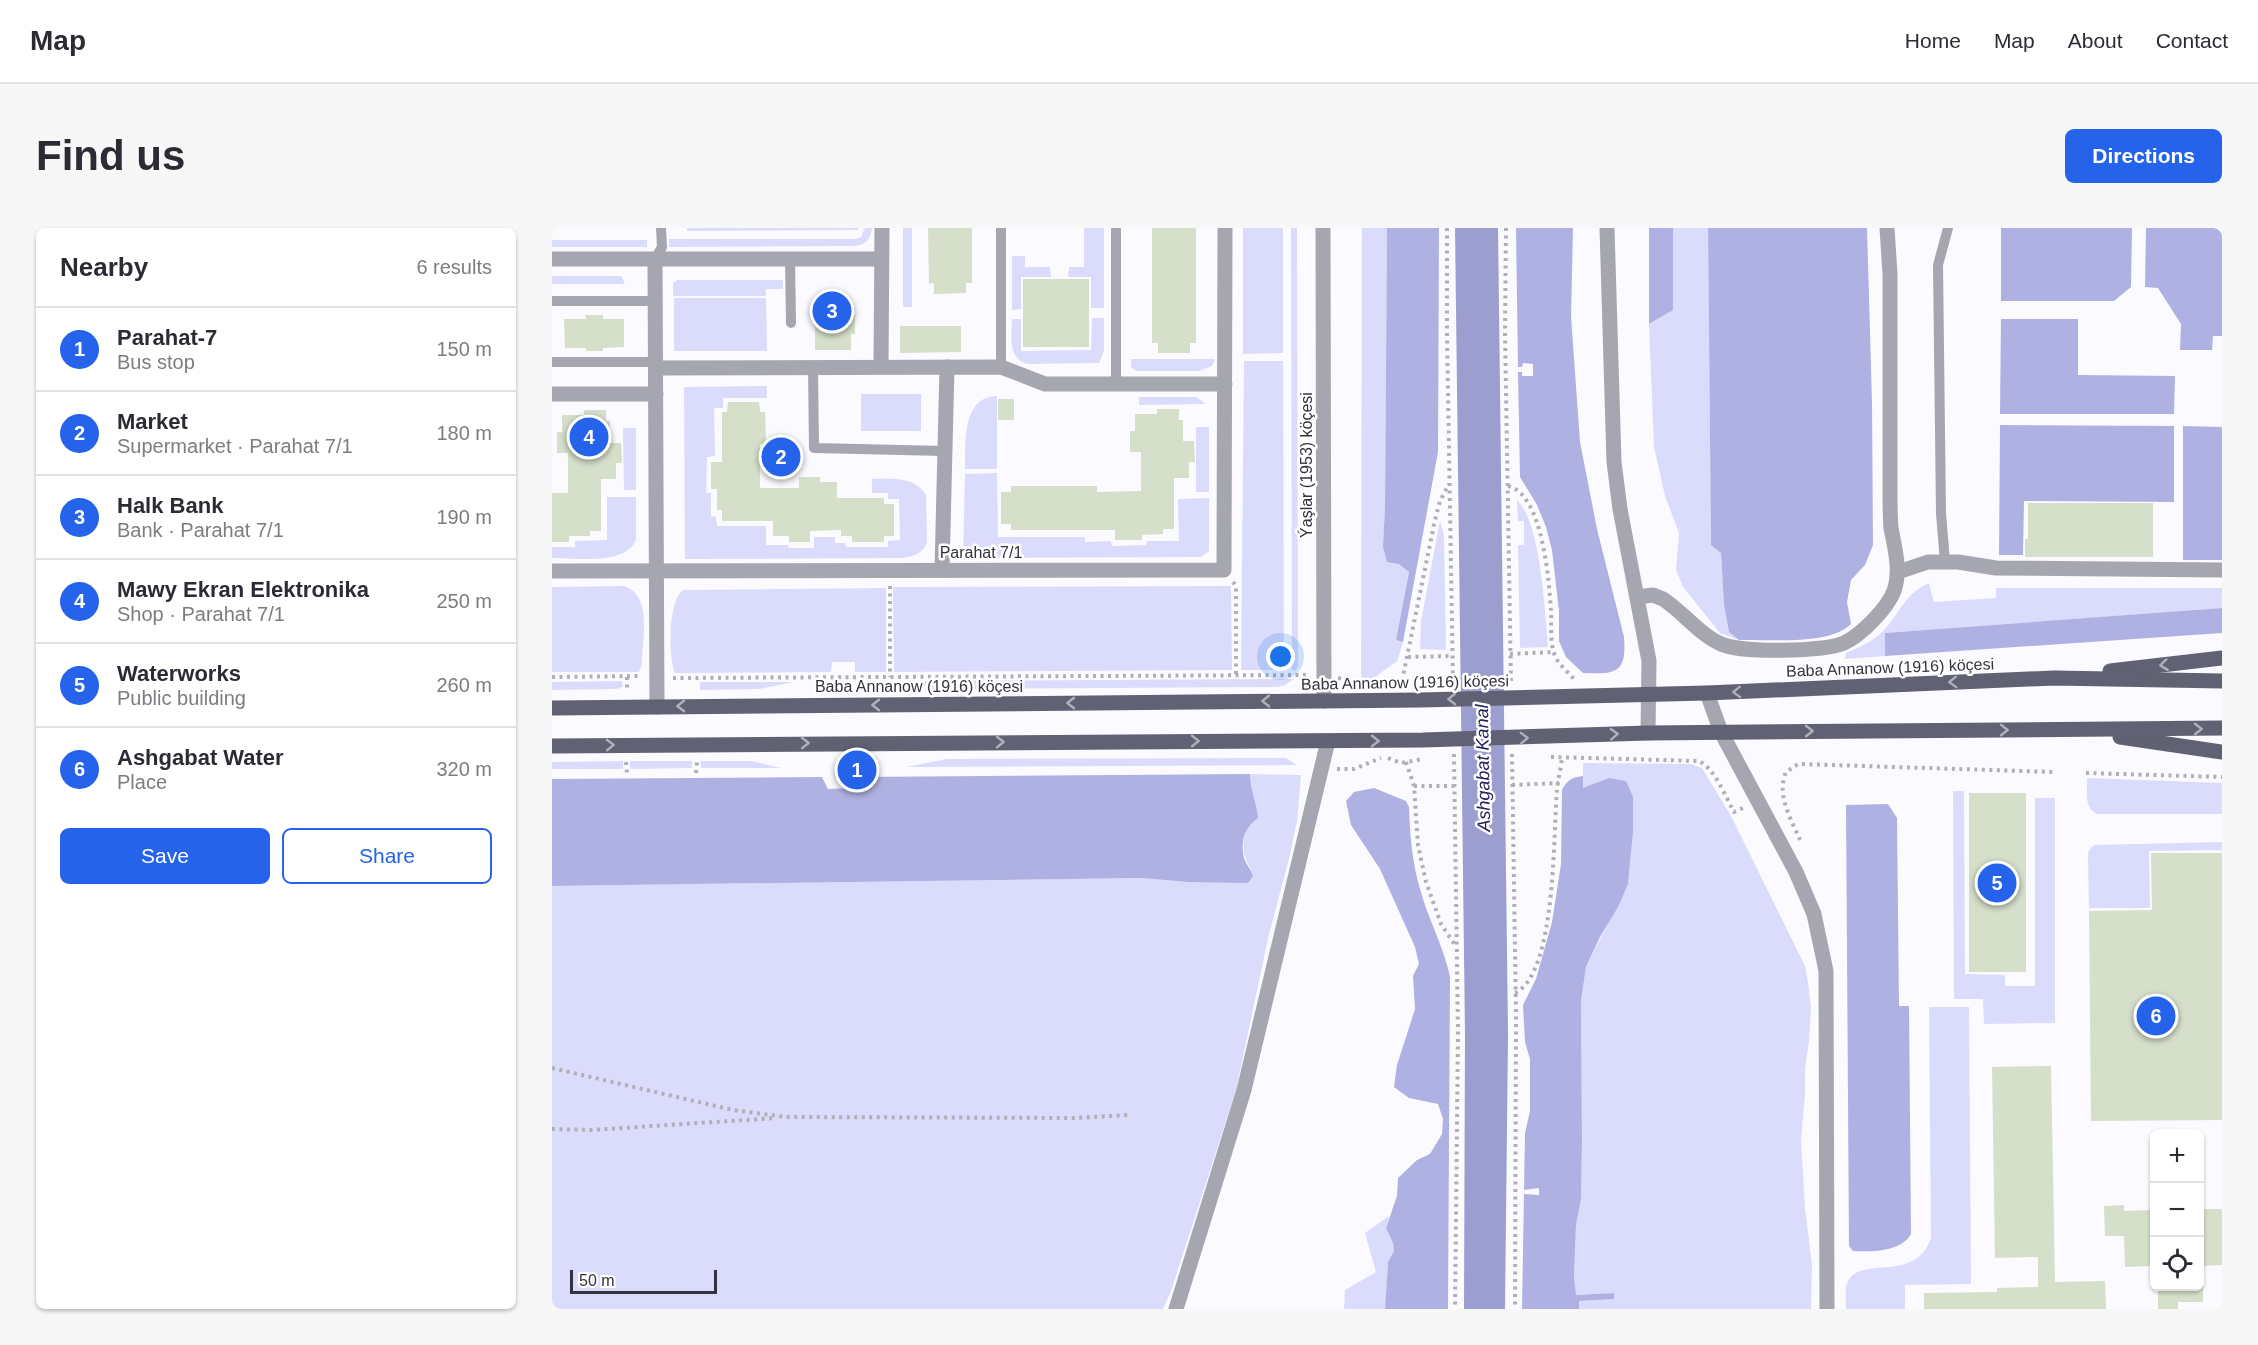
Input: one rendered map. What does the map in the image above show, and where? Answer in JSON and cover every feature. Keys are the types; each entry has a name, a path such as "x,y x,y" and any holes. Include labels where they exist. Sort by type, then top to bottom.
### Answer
{"main road":[{"path":"2054,678 2222,658"},
{"name":"Baba Annanow (1916) köçesi","path":"552,708 1553,698 2054,678 2222,681"},
{"path":"552,746 1423,740 1648,733 2222,728"},
{"path":"2072,730 2222,752"}],"street":[{"path":"881,368 882,228"},
{"name":"Parahat 7/1","path":"552,571 1224,570 1225,228"},
{"name":"Ýaşlar (1953) köçesi","path":"1323,228 1324,701"},
{"path":"1607,228 1614,462 1620,509 1649,661 1648,733"},
{"path":"1637,597 1653,595 1664,599 1723,645 1736,648 1796,650 1844,643 1866,627 1886,606 1894,591 1898,572 1891,527 1890,274 1887,228"},
{"path":"552,259 881,259"},
{"path":"655,259 657,707"},
{"path":"656,365 813,368 1001,367 1045,384 1224,384"},
{"path":"942,570 947,367"},
{"path":"552,394 656,393"},
{"path":"1898,572 1928,562 1958,562 1996,568 2222,570"},
{"path":"1707,693 1721,732 1797,872 1814,914 1826,971 1827,1309"},
{"path":"1176,1309 1244,1090 1328,741"}],"lane":[{"path":"655,259 662,247 661,228"},
{"path":"1001,228 1001,367"},
{"path":"1116,228 1116,384"},
{"path":"1945,562 1941,513 1938,265 1948,228"},
{"path":"790,259 790,323"},
{"path":"552,301 655,301"},
{"path":"552,362 656,365"},
{"path":"813,368 813,448 945,451"}],"path":[{"path":"1447,228 1453,692"},
{"path":"1506,228 1511,690"},
{"path":"1402,681 1435,520 1440,501 1450,484"},
{"path":"1508,486 1522,493 1537,522 1544,551 1554,652 1562,667 1574,679"},
{"path":"1236,586 1236,675"},
{"path":"890,588 890,677"},
{"path":"1510,654 1554,652"},
{"path":"1408,657 1452,656"},
{"path":"679,678 1295,674"},
{"path":"627,676 627,686"},
{"path":"552,677 638,676"},
{"path":"696,678 696,684"},
{"path":"1512,749 1515,1309"},
{"path":"1454,751 1458,1034 1455,1309"},
{"path":"1551,757 1699,761 1712,772 1734,812 1737,810"},
{"path":"1354,769 1380,758 1388,758 1401,763 1423,759"},
{"path":"1515,993 1525,989 1532,976 1548,921 1555,867 1558,783 1562,758"},
{"path":"626,761 627,774"},
{"path":"696,773 697,761"},
{"path":"1407,762 1414,786 1418,845 1426,882 1442,924 1455,945"},
{"path":"1784,801 1780,793 1782,780 1786,772 1798,764 2054,772"},
{"path":"2086,773 2222,777"},
{"path":"1512,785 1558,783"},
{"path":"1414,786 1454,786"},
{"path":"552,1068 733,1110 786,1117"},
{"path":"552,1128 591,1130 786,1117 1075,1118 1130,1115"}],"shaded area":[{"path":"687,228 858,228 858,230 687,231"},
{"path":"865,228 872,228 869,238 865,243 855,246 669,247 669,239 855,239 861,237"},
{"path":"903,228 912,228 912,307 903,307"},
{"path":"1084,228 1104,228 1104,308 1091,308 1091,277 1068,277 1069,267 1084,267"},
{"path":"1243,228 1283,228 1283,353 1243,354"},
{"path":"1291,228 1297,228 1298,666 1296,670 1292,670"},
{"path":"1362,228 1387,228 1383,547 1409,572 1396,640 1403,642 1397,661 1371,680 1362,679 1361,675"},
{"path":"1387,228 1439,228 1438,452 1403,642 1396,640 1409,572 1399,564 1387,562 1383,547"},
{"path":"1516,228 1573,228 1571,317 1580,442 1597,529 1624,637 1621,665 1611,672 1583,673 1566,657 1559,641 1559,611 1552,550 1537,505 1520,477 1518,372 1522,372 1522,376 1533,376 1533,364 1523,363 1522,367 1518,367"},
{"path":"1649,228 1673,228 1673,310 1649,324"},
{"path":"1673,228 1708,228 1711,545 1721,553 1724,605 1729,632 1739,640 1720,633 1683,587 1676,570 1679,533 1665,496 1654,447 1649,324 1673,310"},
{"path":"1708,228 1867,228 1873,545 1865,565 1851,580 1847,602 1851,624 1828,636 1798,640 1739,640 1729,632 1724,605 1721,553 1711,545"},
{"path":"2001,228 2132,228 2131,287 2114,301 2001,301"},
{"path":"2146,228 2222,228 2222,336 2213,336 2212,350 2180,350 2181,324 2158,288 2145,287"},
{"path":"552,240 647,240 647,247 552,247"},
{"path":"1012,256 1025,256 1025,267 1050,267 1051,277 1021,277 1021,309 1012,310"},
{"path":"552,276 621,276 625,284 552,284"},
{"path":"677,280 783,280 783,289 766,289 766,296 673,296 673,283"},
{"path":"674,298 766,298 767,351 674,351"},
{"path":"1092,318 1104,318 1104,351 1099,363 1028,364 1021,361 1014,352 1012,319 1021,319 1021,351 1091,350"},
{"path":"2001,319 2078,319 2078,375 2175,376 2174,414 2000,414"},
{"path":"1131,359 1215,359 1212,366 1199,371 1136,371 1131,367"},
{"path":"1244,361 1283,361 1284,670 1241,670"},
{"path":"767,386 767,398 723,398 723,408 714,408 715,456 707,457 706,493 711,493 711,516 716,517 717,526 766,526 766,545 788,545 789,548 814,548 814,537 835,537 835,543 845,543 846,547 888,547 888,541 900,540 899,499 888,499 888,493 872,493 872,479 902,480 915,484 926,495 927,543 920,552 902,558 685,559 684,387"},
{"path":"861,394 921,394 921,431 861,431"},
{"path":"997,396 997,469 965,469 966,435 971,413 985,398"},
{"path":"1139,397 1196,397 1206,404 1139,405"},
{"path":"2000,425 2174,426 2174,502 2024,501 2023,555 1999,555"},
{"path":"2183,426 2222,427 2222,560 2183,560"},
{"path":"1196,427 1209,427 1209,492 1196,492"},
{"path":"623,428 636,428 636,490 624,490"},
{"path":"997,473 998,537 1085,537 1085,542 1111,541 1112,546 1146,545 1147,541 1179,541 1178,499 1209,498 1209,551 1201,557 963,558 965,474"},
{"path":"607,497 636,497 636,539 631,548 611,557 599,559 552,558 552,547 575,547 575,541 607,540"},
{"path":"1517,500 1525,511 1537,547 1548,647 1520,648 1518,545 1524,545 1524,521 1518,521"},
{"path":"1440,521 1444,535 1446,647 1445,650 1420,649 1421,621"},
{"path":"1929,583 1934,602 1996,598 1996,588 2222,588 2222,608 1886,633 1885,656 1845,659 1846,653 1868,643 1880,634 1907,599"},
{"path":"624,586 633,591 639,599 644,620 642,664 639,672 552,672 552,587"},
{"path":"1231,586 1232,670 894,672 893,587"},
{"path":"886,588 886,672 855,672 855,662 832,662 831,672 675,673 670,642 672,617 674,605 683,590"},
{"path":"2222,608 2222,633 1885,656 1885,633"},
{"path":"1294,679 1277,687 941,689 894,681"},
{"path":"622,681 623,687 616,689 552,690 552,682"},
{"path":"700,682 793,682 759,689 700,690"},
{"path":"1286,758 1297,765 906,767 947,759"},
{"path":"623,761 623,769 552,769 552,762"},
{"path":"630,761 692,761 692,768 630,769"},
{"path":"700,761 752,761 781,768 701,768"},
{"path":"1583,763 1690,764 1702,768 1731,816 1805,966 1811,1008 1801,1140 1805,1208 1812,1265 1811,1309 1579,1309 1579,1301 1614,1299 1613,1293 1576,1295 1574,1277 1576,1225 1581,1199 1581,1001 1586,967 1628,884 1633,832 1633,797 1609,778 1583,789"},
{"path":"1250,774 1301,775 1297,821 1268,938 1236,1090 1171,1291 1163,1309 552,1309 552,886 1141,878 1188,882 1251,869 1246,860 1243,845 1246,831 1257,808 1251,791"},
{"path":"1250,774 1258,818 1250,826 1243,840 1244,858 1253,876 1248,883 1188,882 1141,878 552,886 552,779 822,777 828,789 851,788 856,777"},
{"path":"1583,776 1583,788 1609,778 1626,781 1633,797 1633,832 1628,884 1586,967 1581,1001 1581,1199 1576,1225 1574,1277 1576,1295 1614,1293 1614,1299 1579,1301 1579,1309 1522,1309 1524,1194 1539,1195 1539,1188 1524,1190 1525,1133 1530,1111 1530,1059 1525,1042 1523,1005 1536,979 1552,922 1561,864 1562,790 1570,780"},
{"path":"2087,778 2222,783 2222,814 2097,814 2088,803"},
{"path":"1374,788 1406,801 1409,807 1417,879 1450,977 1448,1309 1385,1309 1388,1262 1394,1251 1386,1228 1397,1196 1398,1178 1417,1160 1430,1154 1442,1134 1443,1119 1438,1104 1409,1098 1394,1087 1397,1065 1415,1009 1413,976 1419,964 1415,947 1380,869 1351,825 1346,801 1354,792"},
{"path":"1953,791 1964,791 1965,974 2005,975 2005,986 2035,986 2035,798 2055,798 2055,1023 1984,1024 1983,999 1954,999"},
{"path":"1888,804 1897,818 1899,1006 1909,1006 1911,1234 1893,1248 1853,1251 1849,1246 1846,805"},
{"path":"2222,842 2222,850 2149,851 2150,908 2089,908 2088,856 2089,850 2094,845"},
{"path":"1929,1007 1969,1007 1971,1284 1905,1285 1905,1309 1846,1309 1847,1284 1855,1274 1865,1270 1901,1265 1913,1260 1923,1252 1931,1238"},
{"path":"1389,1216 1386,1228 1394,1251 1388,1262 1385,1309 1344,1309 1345,1290 1376,1272 1365,1233"}],"water":[{"name":"Ashgabat Kanal","path":"1455,228 1498,228 1508,1033 1505,1309 1464,1309 1465,1034"}],"building":[{"path":"928,228 972,228 972,283 966,283 966,293 934,294 934,283 929,284"},
{"path":"1152,228 1196,228 1196,343 1190,343 1190,353 1158,353 1158,343 1152,343"},
{"path":"1023,279 1089,279 1089,347 1023,347"},
{"path":"815,297 851,297 851,315 855,315 855,334 851,334 851,350 815,350"},
{"path":"585,315 603,315 603,319 624,319 624,347 603,348 603,351 565,348 564,319 586,319"},
{"path":"900,326 961,326 961,352 900,353"},
{"path":"998,399 1014,399 1014,420 998,420"},
{"path":"728,402 759,402 760,412 765,412 766,444 760,444 760,488 799,488 799,477 820,477 820,482 837,482 837,498 884,498 884,504 894,504 894,536 884,536 884,542 852,542 852,536 841,536 841,530 810,531 810,542 789,542 789,536 773,536 773,521 722,521 722,510 717,510 717,489 711,489 711,462 722,462 722,412 727,412"},
{"path":"1157,409 1179,409 1179,420 1183,420 1183,441 1194,441 1195,462 1189,462 1189,478 1174,478 1174,529 1163,529 1163,534 1142,535 1142,540 1115,540 1115,530 1011,530 1011,524 1001,524 1001,492 1011,492 1011,486 1097,486 1097,492 1141,491 1141,452 1130,452 1130,431 1135,431 1135,414 1157,414"},
{"path":"584,410 606,410 606,421 610,421 610,443 621,443 622,463 616,463 616,479 601,479 601,531 590,531 590,536 569,536 569,542 552,542 552,493 568,493 568,453 557,453 557,432 562,432 562,415 584,415"},
{"path":"2028,503 2153,503 2153,557 2025,557 2025,539 2028,539"},
{"path":"1969,793 2026,793 2026,972 1969,972"},
{"path":"2151,853 2222,853 2222,1120 2091,1121 2089,911 2152,910"},
{"path":"2051,1066 2055,1282 2105,1281 2106,1309 1924,1309 1924,1293 1997,1292 1997,1288 2038,1287 2038,1257 1995,1258 1992,1067"},
{"path":"2124,1205 2124,1211 2150,1210 2150,1266 2125,1267 2124,1236 2105,1236 2104,1206"},
{"path":"2204,1209 2222,1209 2222,1265 2204,1266"},
{"path":"2158,1291 2203,1291 2203,1302 2178,1302 2178,1309 2158,1309"}],"place":[{"name":"Halk Bank","path":"832,311"},
{"name":"Mawy Ekran Elektronika","path":"589,437"},
{"name":"Market","path":"781,457"},
{"name":"Parahat-7","path":"857,770"},
{"name":"Waterworks","path":"1997,883"},
{"name":"Ashgabat Water","path":"2156,1016"}]}
